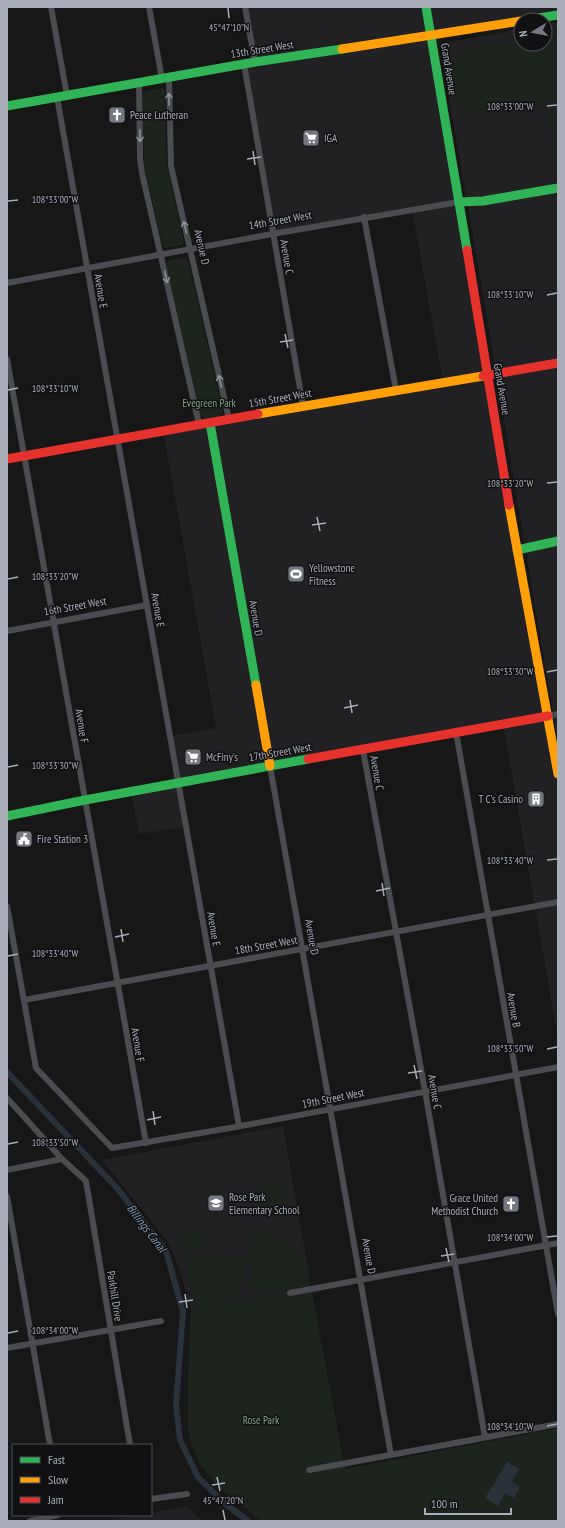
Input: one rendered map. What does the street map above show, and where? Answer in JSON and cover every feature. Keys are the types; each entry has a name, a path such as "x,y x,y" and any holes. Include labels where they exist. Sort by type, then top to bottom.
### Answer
{"street":[{"path":"51,7 67,96"},
{"name":"Avenue D","path":"149,7 165,78 171,166 229,419"},
{"path":"245,7 255,62"},
{"name":"Grand Avenue","path":"426,7 517,550 558,774"},
{"name":"13th Street West","path":"7,106 255,62 513,22"},
{"name":"Avenue C","path":"244,64 272,234 303,406"},
{"path":"139,83 140,159 198,424"},
{"name":"Avenue E","path":"57,98 239,1126"},
{"name":"14th Street West","path":"7,283 364,217 459,202 483,201 558,188"},
{"path":"364,217 396,390"},
{"name":"Avenue F","path":"7,359 146,1143"},
{"name":"15th Street West","path":"7,458 487,374 558,363"},
{"name":"Avenue D","path":"210,423 391,1455"},
{"path":"517,550 558,541"},
{"name":"16th Street West","path":"7,631 147,605"},
{"name":"17th Street West","path":"7,816 85,800 558,714"},
{"name":"Avenue B","path":"456,732 558,1314"},
{"name":"Avenue C","path":"363,750 484,1437"},
{"name":"18th Street West","path":"24,1000 558,902"},
{"path":"7,906 24,1000"},
{"name":"19th Street West","path":"24,1000 36,1068 112,1148 558,1067"},
{"name":"Parkhill Drive","path":"7,1098 62,1159 86,1181 130,1444"},
{"path":"7,1170 62,1159"},
{"path":"7,1196 50,1444"},
{"path":"290,1293 361,1281 558,1243"},
{"path":"7,1348 161,1321"},
{"path":"309,1470 391,1455 435,1445 558,1424"},
{"path":"152,1499 187,1494"},
{"path":"30,1521 53,1516"}],"shaded area":[{"path":"245,7 558,7 558,12 513,12 513,20 431,34 558,774 558,1039 503,723 179,783 186,827 139,834 131,792 178,783 170,736 216,728 163,430 443,382 412,209 272,234 244,64 255,62"},
{"path":"558,22 558,183 553,184 558,188 558,744 484,298 440,47 444,43 513,30 513,52 553,52 553,23"},
{"name":"Rose Park Elementary School","path":"283,1126 311,1286 191,1311 180,1270 167,1241 102,1160"},
{"path":"507,1462 519,1469 512,1482 520,1487 514,1498 505,1493 498,1506 485,1498"},
{"path":"186,1506 203,1521 107,1521 134,1516 152,1516 152,1513"}],"green space":[{"path":"558,34 558,100 480,114 468,111 456,100 450,84 450,75 456,60 462,54 483,46 513,42 513,52 553,52 553,35"},
{"path":"162,88 165,90 166,162 184,242 182,245 165,248 163,247 144,165 142,95 146,91"},
{"path":"558,111 558,170 548,112"},
{"name":"Evegreen Park","path":"184,258 188,260 223,412 220,416 204,419 204,417 200,416 166,264 168,261"},
{"path":"273,1183 280,1190 282,1198 281,1202 275,1209 270,1211 253,1211 251,1197 263,1186"},
{"path":"204,1231 207,1248 183,1252 180,1235"},
{"path":"259,1232 286,1242 302,1256 307,1271 308,1285 255,1293 249,1287 249,1234"},
{"name":"Rose Park","path":"191,1255 246,1257 244,1280 240,1290 232,1299 221,1305 311,1286 345,1469 558,1428 558,1521 261,1521 219,1487 201,1466 193,1448 188,1430 188,1376 191,1311 213,1306 197,1307 185,1262"}],"waterway":[{"name":"Billings Canal","path":"7,1072 117,1188 166,1251 183,1312 176,1405 180,1440 198,1477 222,1501 248,1521"}],"traffic: fast":[{"path":"426,7 467,250"},
{"path":"553,16 558,15"},
{"path":"7,106 255,62 342,49"},
{"path":"459,202 483,201 558,188"},
{"path":"210,423 256,685"},
{"path":"517,550 558,541"},
{"path":"7,816 85,800 308,759"}],"traffic: slow":[{"path":"342,49 513,22"},
{"path":"258,414 483,376"},
{"path":"509,505 558,774"},
{"path":"256,685 270,766"}],"traffic: jam":[{"path":"467,250 509,505"},
{"path":"483,376 558,363"},
{"path":"7,459 258,414"},
{"path":"308,759 548,716"}],"place":[{"name":"Peace Lutheran","path":"117,115"},
{"name":"IGA","path":"311,138"},
{"name":"Yellowstone Fitness","path":"296,574"},
{"name":"McFiny's","path":"193,757"},
{"name":"T C's Casino","path":"536,799"},
{"name":"Fire Station 3","path":"24,839"},
{"name":"Rose Park Elementary School","path":"216,1203"},
{"name":"Grace United Methodist Church","path":"511,1204"}]}
